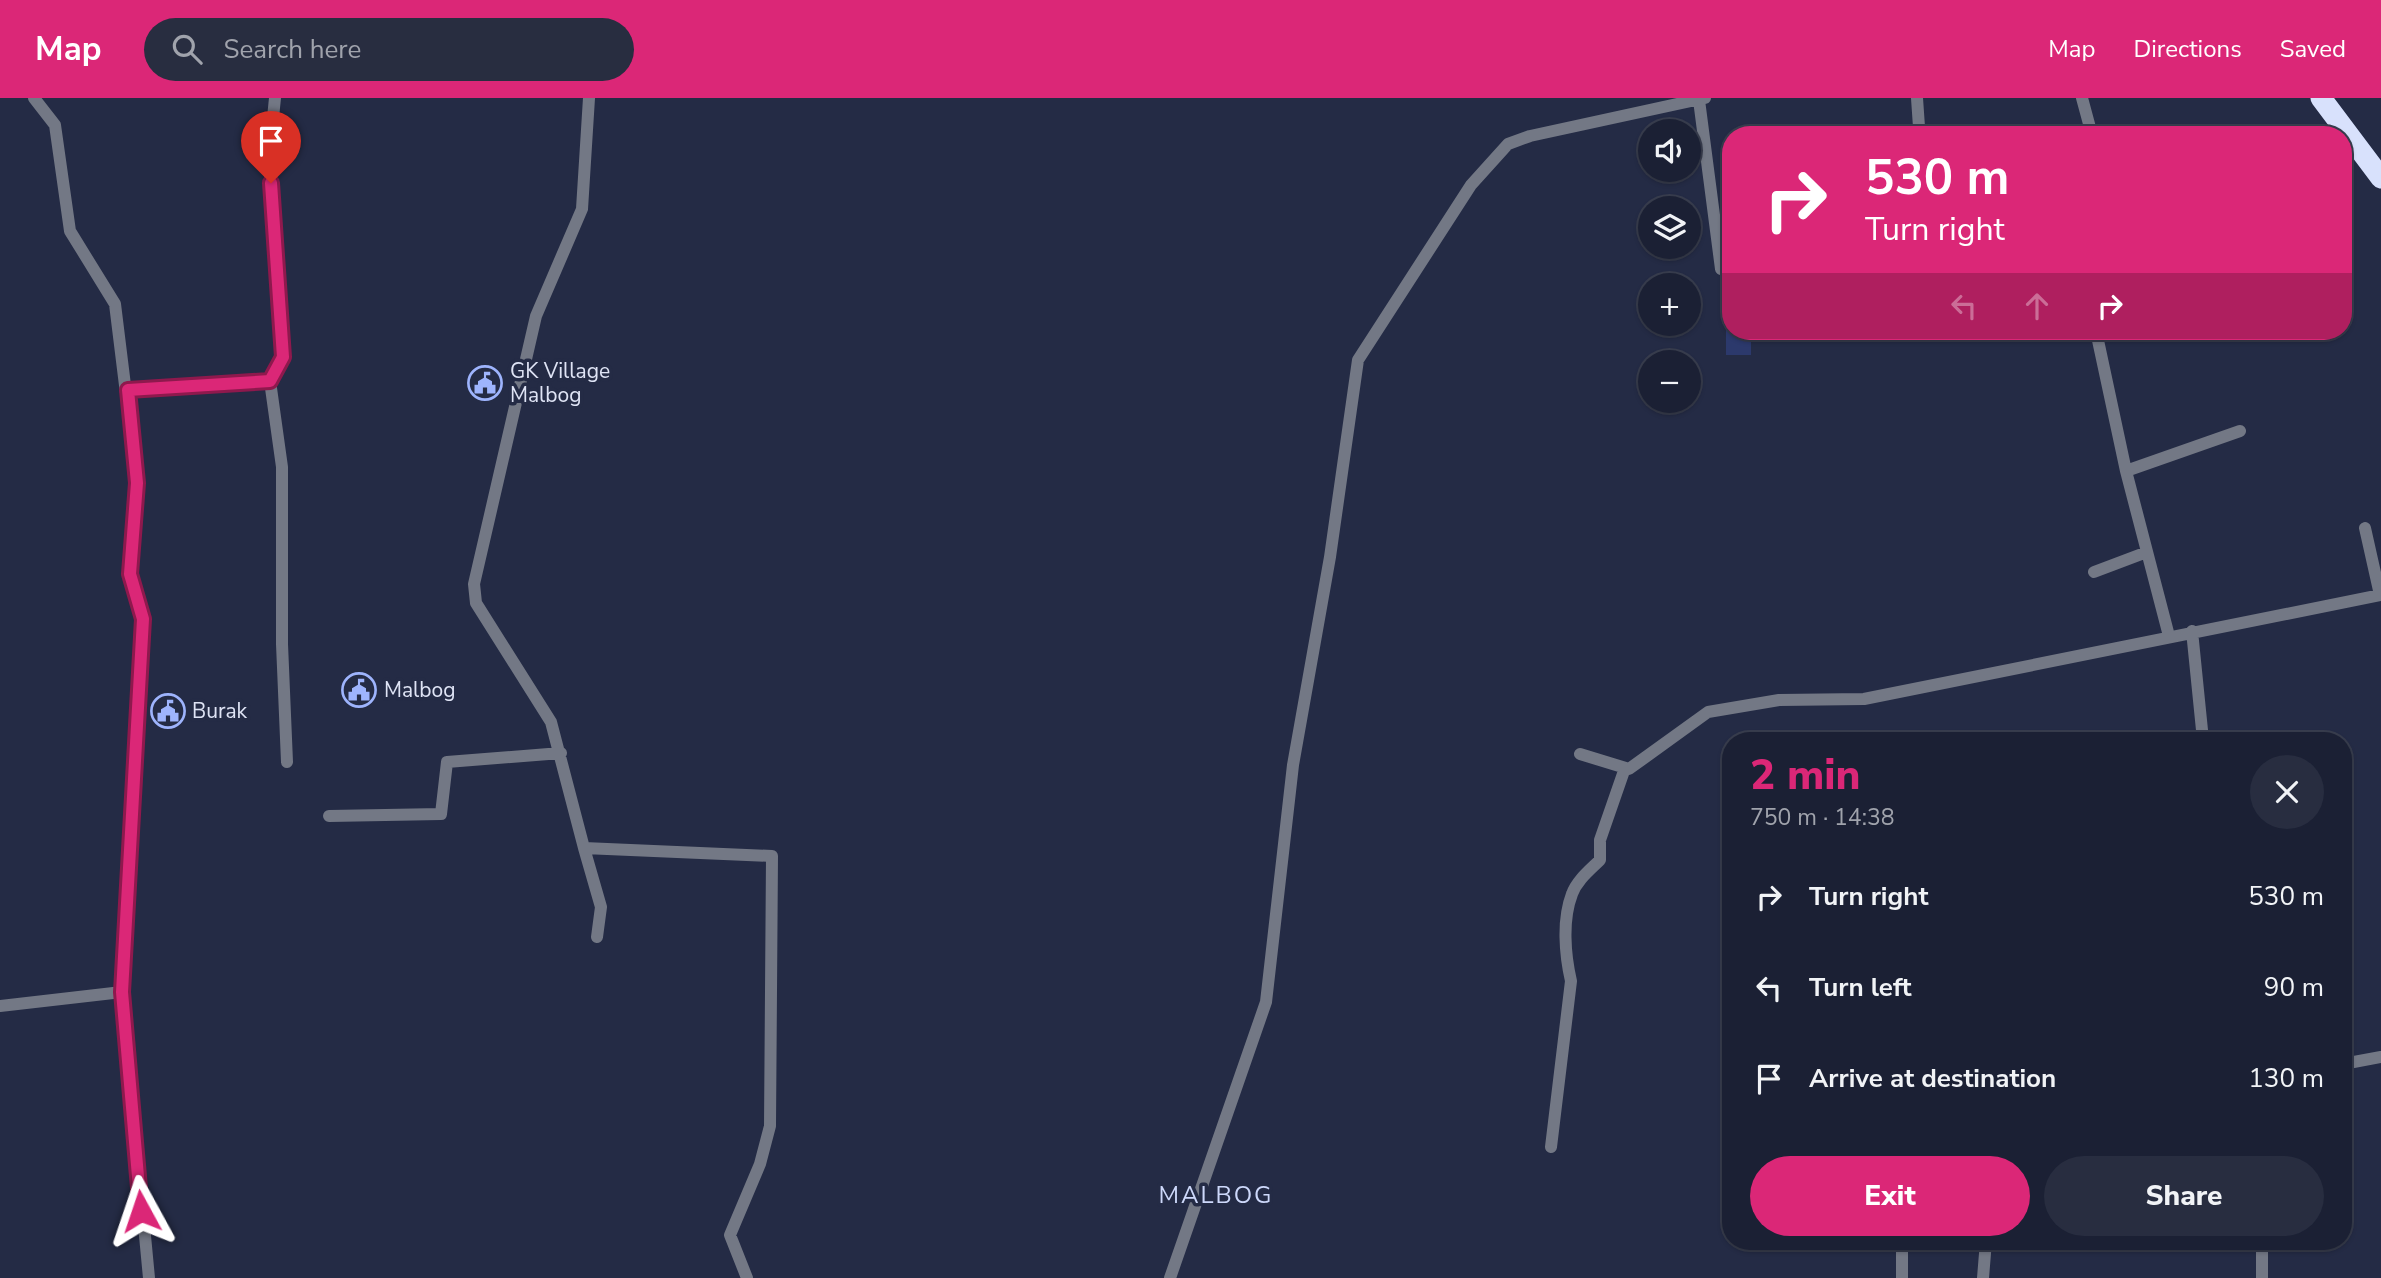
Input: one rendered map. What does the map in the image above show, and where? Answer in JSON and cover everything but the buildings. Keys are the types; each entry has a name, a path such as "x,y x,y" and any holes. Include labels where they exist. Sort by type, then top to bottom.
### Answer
{"highway":[{"path":"2321,98 2342,126"},
{"path":"2352,139 2381,178"}],"street":[{"path":"34,98 55,125 70,231 115,304 128,390 137,483 130,574 143,619 122,992 149,1278"},
{"path":"275,98 269,157 283,357 270,381 282,467 282,645 287,762"},
{"path":"589,98 582,209 536,316 474,584 476,603 551,722 601,907 597,937"},
{"path":"1917,98 1919,126"},
{"path":"2082,98 2090,126"},
{"path":"1170,1278 1266,1002 1293,765 1330,557 1358,360 1471,185 1508,144 1530,136 1702,99 1721,269"},
{"path":"2098,340 2126,471 2169,636"},
{"path":"128,390 270,381"},
{"path":"2126,471 2240,432"},
{"path":"1580,754 1629,769 1708,712 1779,700 1864,699 2381,595 2365,528"},
{"path":"2094,572 2147,552"},
{"path":"2192,631 2202,732"},
{"path":"328,816 441,814 447,762 561,753"},
{"path":"1551,1147 1571,981 1566,957 1572,894 1583,876 1600,860 1600,841 1625,768"},
{"path":"584,848 772,856 770,1126 760,1164 730,1235 747,1278"},
{"path":"0,1006 122,992"},
{"path":"2352,1062 2381,1057"},
{"path":"1902,1250 1902,1278"},
{"path":"1983,1278 1985,1250"},
{"path":"2262,1250 2262,1278"}],"shaded area":[{"path":"1726,340 1751,340 1751,355 1726,355"}],"place":[{"name":"GK Village Malbog","path":"485,383"},
{"name":"Malbog","path":"359,690"},
{"name":"Burak","path":"168,711"}],"district":[{"name":"MALBOG","path":"1216,1195"}],"route":[{"path":"141,1211 122,992 143,619 130,574 137,483 128,390 270,381 283,357 271,183"}]}
